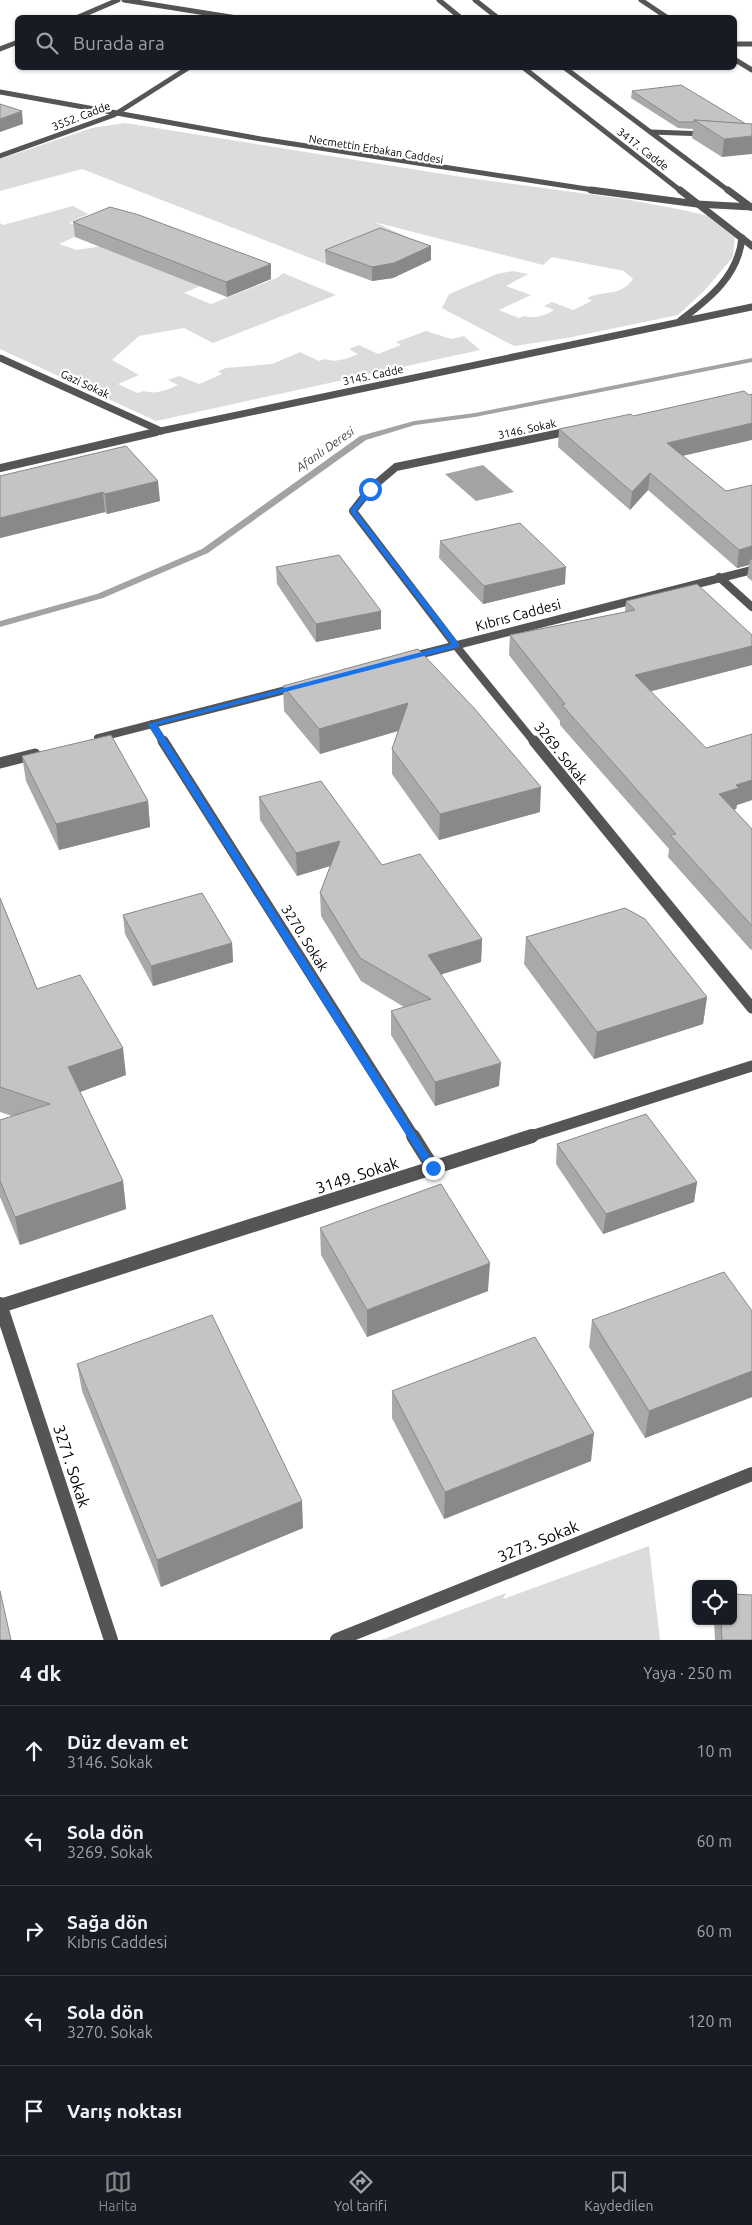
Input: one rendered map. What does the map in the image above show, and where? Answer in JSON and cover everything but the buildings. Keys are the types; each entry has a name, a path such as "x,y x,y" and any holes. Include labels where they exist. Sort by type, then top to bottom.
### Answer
{"street":[{"path":"83,15 118,0"},
{"path":"124,0 218,15"},
{"path":"439,0 457,15"},
{"path":"475,0 494,15"},
{"path":"641,0 664,15"},
{"path":"0,49 15,43"},
{"path":"737,44 752,44"},
{"path":"737,62 752,70"},
{"name":"3552. Cadde","path":"0,156 114,115 185,70"},
{"name":"3417. Cadde","path":"527,70 752,246"},
{"name":"3417. Cadde","path":"568,70 752,207"},
{"name":"Necmettin Erbakan Caddesi","path":"0,92 114,115 344,154 697,204 752,207"},
{"path":"651,132 709,134"},
{"path":"678,322 704,303 726,278 740,257 742,238"},
{"name":"3145. Cadde","path":"0,468 161,431 752,306"},
{"name":"Gazi Sokak","path":"0,358 161,431"},
{"name":"3146. Sokak","path":"353,511 370,489 396,467 579,430"},
{"name":"3269. Sokak","path":"353,511 456,646 752,1008"},
{"name":"Kıbrıs Caddesi","path":"398,660 752,570"},
{"path":"719,577 752,607"},
{"path":"86,741 302,685"},
{"name":"3270. Sokak","path":"152,724 433,1168"},
{"path":"0,764 48,751"},
{"name":"3149. Sokak","path":"0,1305 752,1066"},
{"name":"3271. Sokak","path":"0,1305 111,1640"},
{"name":"3273. Sokak","path":"337,1640 752,1474"}],"shaded area":[{"path":"125,123 455,176 624,199 683,210 708,216 735,237 733,257 705,290 678,315 567,338 514,346 442,308 449,294 497,274 513,271 528,274 506,286 531,295 499,310 519,318 524,316 536,317 554,310 544,306 552,302 573,310 592,301 587,298 594,295 623,289 633,279 624,271 552,257 543,265 374,222 405,236 380,242 349,273 82,169 0,191 0,159 92,128"},
{"path":"73,206 88,214 69,223 92,229 59,244 77,250 102,246 200,286 184,293 211,304 277,278 283,273 336,295 213,343 184,328 139,336 112,360 139,375 118,384 137,393 170,389 178,385 168,380 179,376 199,384 222,374 218,371 226,368 272,364 300,352 319,361 325,359 346,359 358,354 349,349 359,345 378,354 401,345 396,342 426,331 451,339 464,336 480,350 156,421 0,349 0,223 3,225"},
{"path":"483,465 514,492 476,501 445,474"},
{"path":"649,1546 660,1640 381,1640 506,1593 503,1599"}],"waterway":[{"name":"Afanlı Deresi","path":"0,624 100,596 205,551 363,438 414,423 475,415 752,360"}],"route":[{"path":"370,489 353,511 456,646 152,724 433,1168"}]}
